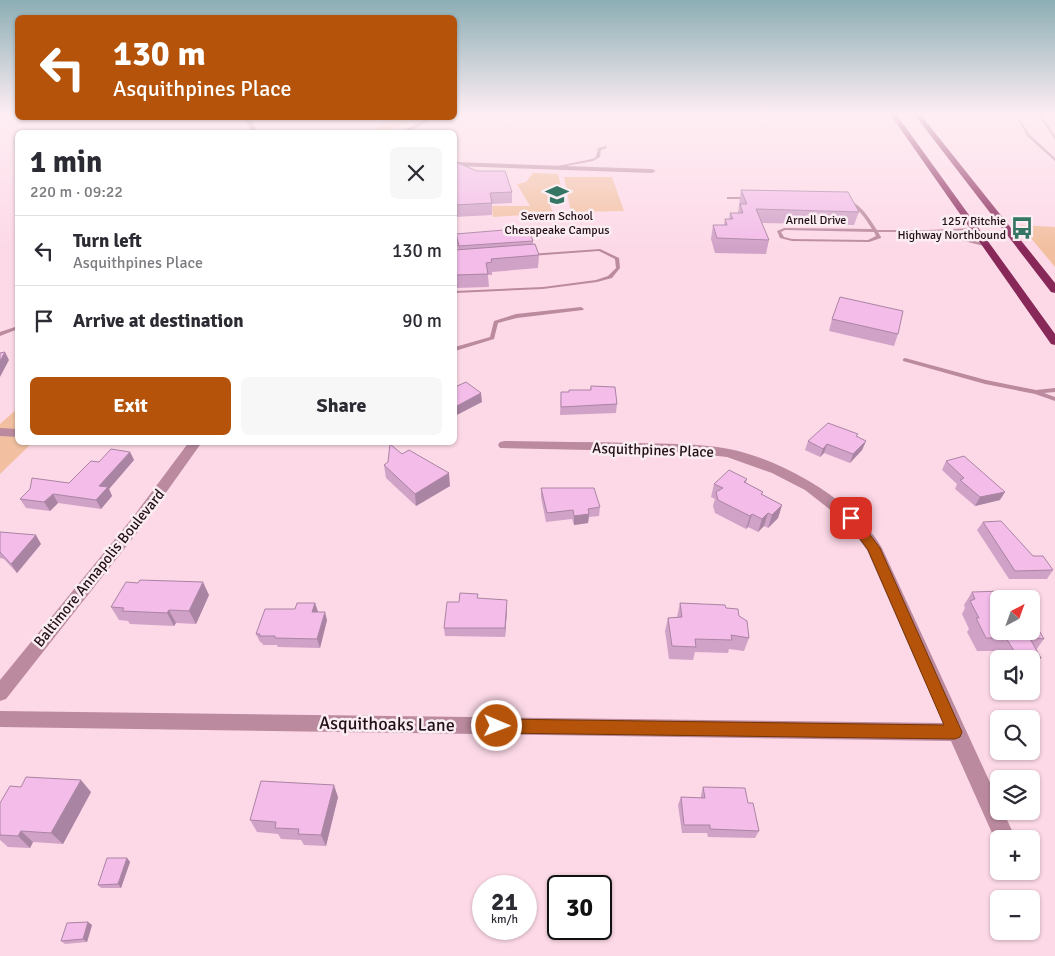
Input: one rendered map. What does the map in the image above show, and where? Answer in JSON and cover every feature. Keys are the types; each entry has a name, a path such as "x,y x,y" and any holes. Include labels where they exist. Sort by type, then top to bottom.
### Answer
{"highway":[{"path":"925,159 1055,342"},
{"path":"952,159 1055,290"}],"street":[{"path":"457,164 652,171"},
{"path":"0,432 15,433"},
{"name":"Baltimore Annapolis Boulevard","path":"0,692 138,521 194,445"},
{"name":"Asquithpines Place","path":"505,445 681,448 729,453 777,470 810,486 851,518 874,548 955,732 1001,830"},
{"name":"Asquithoaks Lane","path":"0,719 955,732"}],"lane":[{"path":"554,167 595,159"},
{"path":"728,198 756,198"},
{"path":"840,200 855,204 876,231"},
{"name":"Arnell Drive","path":"876,231 879,237 869,241 792,240 782,238 779,231 876,231 937,232 975,229"},
{"name":"Arnell Drive","path":"937,232 986,245"},
{"path":"457,292 543,288 597,281 610,277 618,268 617,258 600,250 522,255"},
{"path":"457,348 492,338 496,322 516,316 581,309"},
{"path":"0,334 15,328"},
{"path":"905,360 985,382 1036,392 1055,399"},
{"path":"1036,392 1055,390"}],"shaded area":[{"path":"533,173 558,174 565,204 550,205 553,213 493,217 492,206 530,206 517,184 526,182"},
{"path":"564,177 612,177 624,211 571,212"},
{"path":"1020,225 1055,227 1055,267"},
{"path":"15,411 15,445 30,445 0,474 0,424"}],"building":[{"path":"457,163 477,171 505,171 512,192 490,193 492,203 457,205"},
{"path":"741,190 848,192 859,212 756,209 769,240 717,238 713,225 727,225 725,219 733,219 730,213 743,213 740,204 747,204"},
{"path":"528,228 533,241 459,246 457,234"},
{"path":"535,244 539,255 491,259 492,262 486,263 488,274 457,275 457,250"},
{"path":"840,297 903,311 898,334 832,319"},
{"path":"5,352 0,361 0,353"},
{"path":"466,382 481,393 457,406 457,386"},
{"path":"591,386 615,387 617,404 561,407 561,392 591,390"},
{"path":"828,423 858,434 856,436 866,441 853,454 827,444 823,449 808,441"},
{"path":"391,445 402,454 409,450 449,473 415,494 384,465 388,462"},
{"path":"111,449 130,452 99,486 108,487 96,500 53,494 44,502 20,499 30,489 32,478 69,483 91,461 99,462"},
{"path":"964,456 1005,492 980,497 960,480 964,478 946,461"},
{"path":"729,470 747,479 744,482 782,505 772,515 768,513 762,519 752,514 750,516 718,500 716,492 723,488 714,484"},
{"path":"541,488 594,488 600,507 588,509 589,514 574,516 573,510 547,513"},
{"path":"1001,521 1033,556 1043,556 1053,570 1015,571 983,522"},
{"path":"0,532 36,535 11,564 0,552"},
{"path":"140,580 203,582 189,611 169,610 167,613 122,611 124,608 111,607 126,582 138,583"},
{"path":"990,591 990,638 986,638 976,618 979,618 970,601 975,599 972,592"},
{"path":"460,593 478,594 477,598 507,600 505,628 444,628 447,602 459,602"},
{"path":"297,603 315,603 312,612 325,612 317,639 275,638 275,636 259,636 260,634 256,634 265,609 295,609"},
{"path":"680,603 725,605 726,608 738,609 739,616 747,621 749,638 731,635 732,640 695,639 696,647 672,646 668,618 682,617"},
{"path":"1007,640 1031,640 1036,650 1014,650"},
{"path":"26,777 81,780 51,833 21,831 18,836 0,835 0,803 10,786 21,787"},
{"path":"261,781 334,785 321,835 298,834 299,829 275,828 276,822 250,820"},
{"path":"703,787 745,788 748,803 753,803 759,831 710,829 710,825 684,825 681,797 705,798"},
{"path":"107,858 127,858 118,884 98,885"},
{"path":"88,922 83,939 61,941 67,923"}],"place":[{"name":"Severn School Chesapeake Campus","path":"557,195"},
{"name":"1257 Ritchie Highway Northbound","path":"1022,228"}],"route":[{"path":"497,726 955,732 874,548 851,518"}]}
